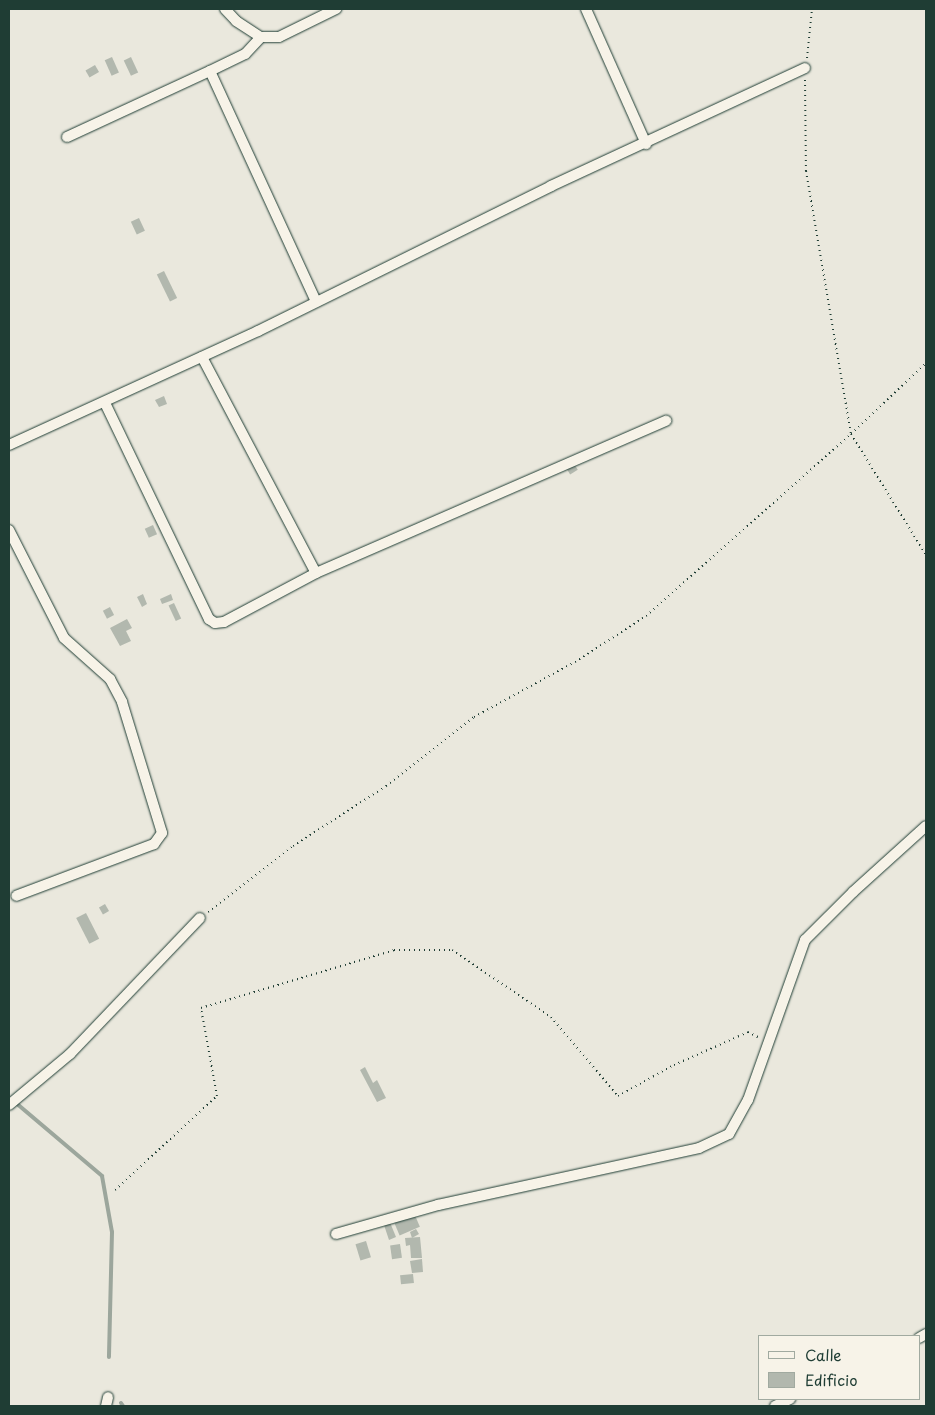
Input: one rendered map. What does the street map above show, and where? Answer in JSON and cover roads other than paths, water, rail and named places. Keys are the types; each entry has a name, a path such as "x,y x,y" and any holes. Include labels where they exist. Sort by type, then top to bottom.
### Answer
{"street":[{"path":"224,9 236,21 261,37 280,37 336,9"},
{"path":"586,9 646,144"},
{"path":"67,137 245,54 261,37"},
{"path":"9,445 202,358 542,190 646,144 805,68"},
{"path":"210,71 316,301"},
{"path":"202,358 316,574"},
{"path":"105,403 208,619 215,623 224,622 316,574 666,421"},
{"path":"9,530 64,638 110,679 122,702 162,833 154,844 16,896"},
{"path":"336,1234 438,1205 714,1143 729,1134 740,1119 805,940 853,892 926,826"},
{"path":"9,1105 70,1054 200,918"},
{"path":"775,1406 788,1400"}],"waterway":[{"path":"16,1103 102,1176 112,1232 109,1357"}]}
